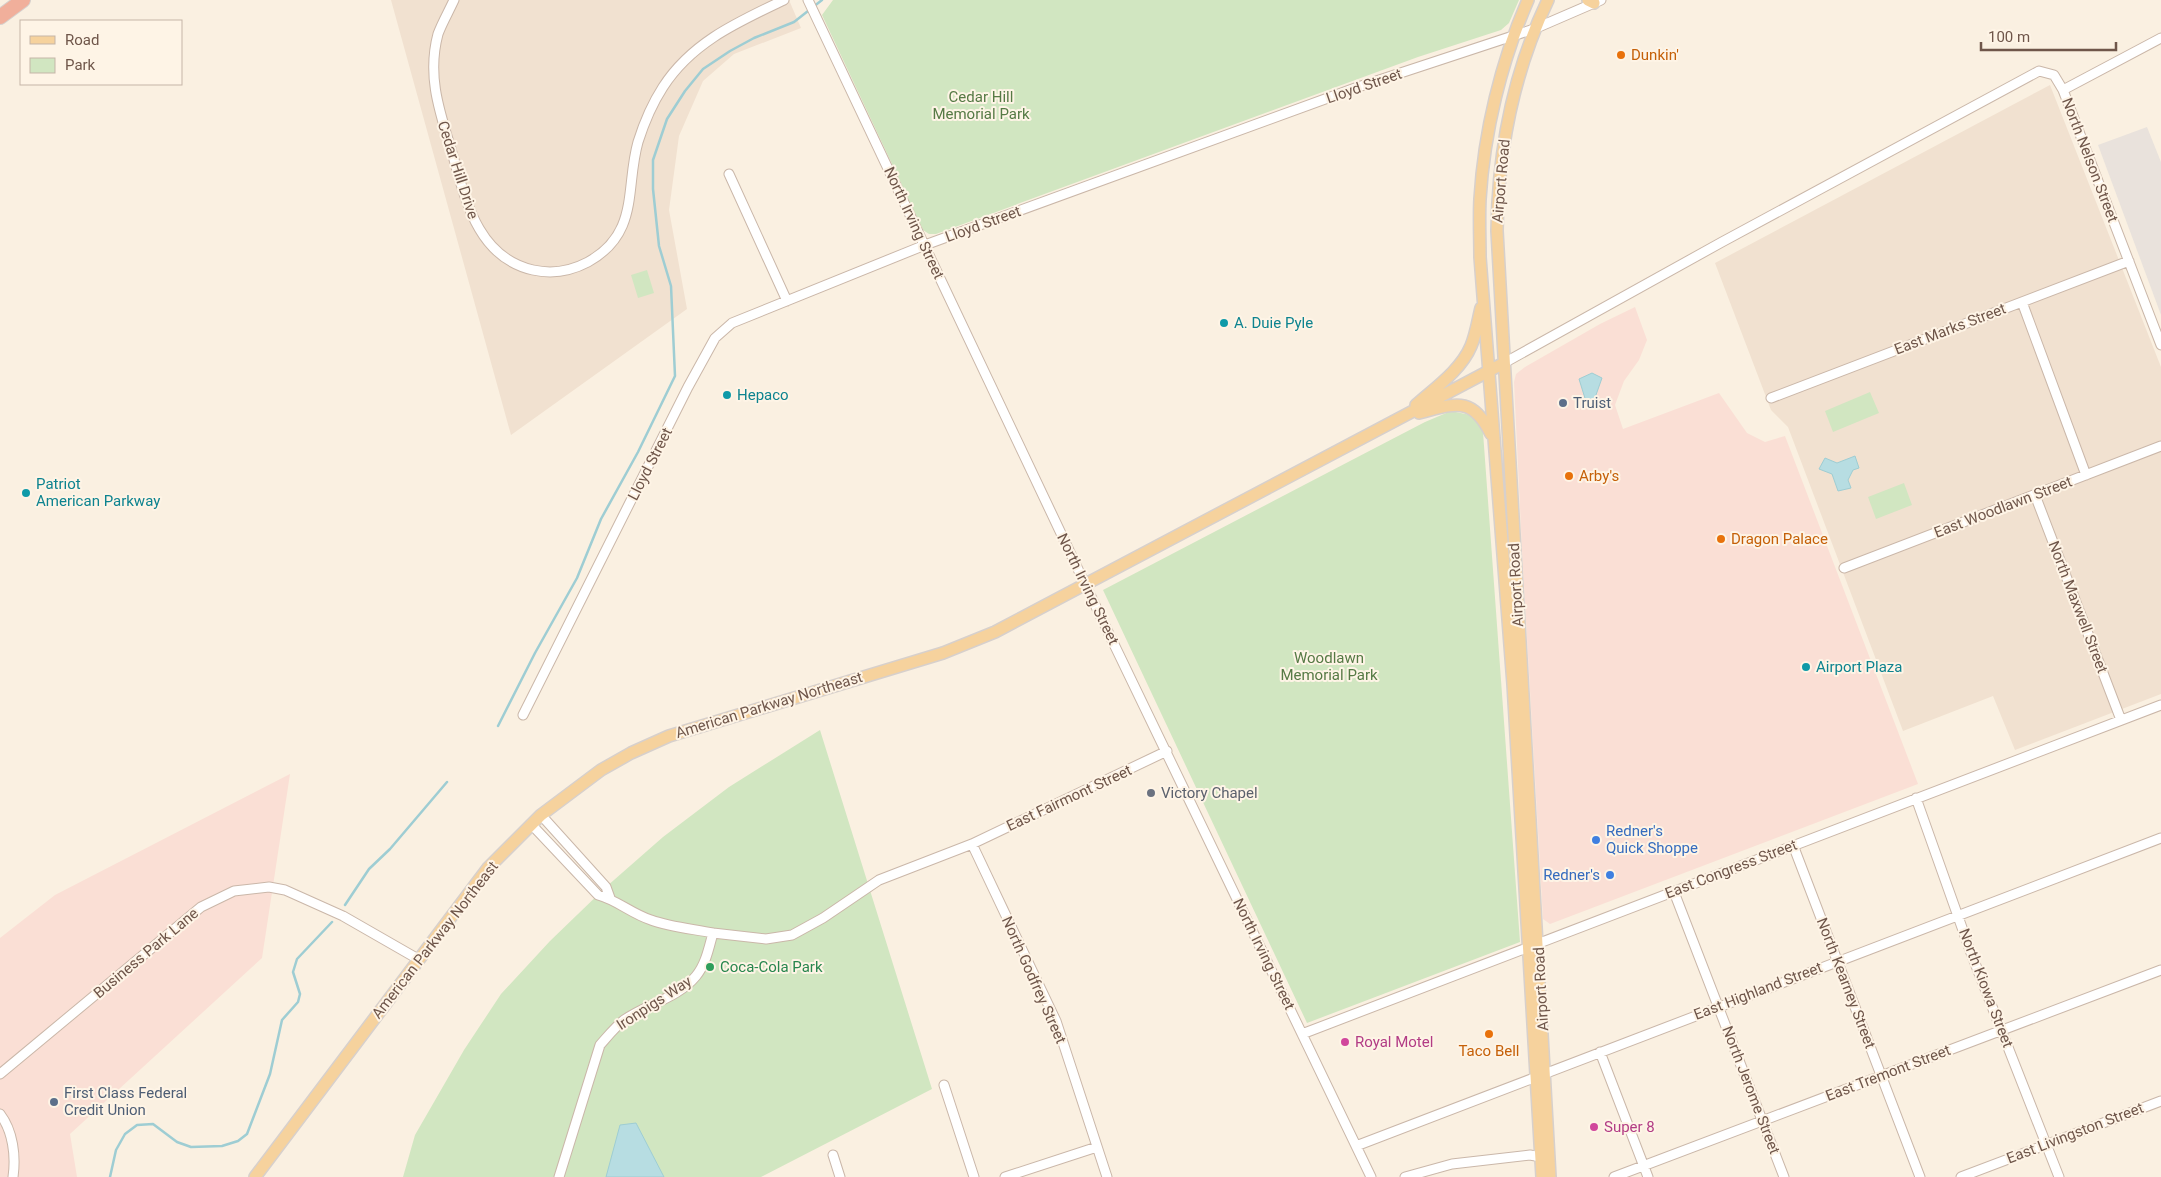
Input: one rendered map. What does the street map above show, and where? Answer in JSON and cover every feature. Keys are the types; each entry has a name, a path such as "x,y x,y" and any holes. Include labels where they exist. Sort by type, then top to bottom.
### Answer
{"highway":[{"path":"0,17 23,0"}],"main road":[{"name":"Airport Road","path":"1528,0 1512,37 1492,113 1484,158 1480,201 1480,257 1534,945"},
{"name":"Airport Road","path":"1548,0 1534,29 1514,91 1500,169 1497,232 1541,1074 1550,1177"},
{"path":"1403,416 1451,374 1468,352 1473,341 1484,297"},
{"path":"1403,416 1504,363"},
{"path":"1403,416 1452,405 1464,406 1479,413 1494,440"},
{"name":"American Parkway Northeast","path":"256,1177 488,868 541,815 601,770 631,753 668,736 943,654 995,632 1403,416"},
{"name":"Airport Road","path":"1541,1074 1542,1177"}],"street":[{"name":"Cedar Hill Drive","path":"454,0 439,32 433,62 433,84 471,211 483,238 498,254 520,267 545,272 559,271 581,265 605,250 616,237 626,216 638,144 646,120 654,103 674,72 700,46 718,34 784,0"},
{"name":"Lloyd Street","path":"522,715 688,387 715,338 732,323 925,245 1358,87 1534,29 1594,1"},
{"name":"North Irving Street","path":"811,5 1085,584 1371,1177"},
{"path":"2063,90 2161,38"},
{"name":"North Nelson Street","path":"1504,363 1722,242 2039,71 2054,75 2063,90 2161,345"},
{"path":"729,174 787,302"},
{"name":"East Marks Street","path":"1771,398 2129,261"},
{"path":"2022,302 2086,475"},
{"name":"East Woodlawn Street","path":"1844,568 2161,446"},
{"name":"North Maxwell Street","path":"2035,495 2121,720"},
{"name":"East Congress Street","path":"1302,1034 2161,706"},
{"name":"East Fairmont Street","path":"713,933 766,939 792,934 823,918 879,880 972,844 1166,751"},
{"name":"North Kiowa Street","path":"1916,798 2001,1030 2059,1177"},
{"path":"541,815 606,887 610,898"},
{"path":"531,824 598,894 610,898 634,913 653,921 713,933"},
{"name":"East Highland Street","path":"1356,1146 2161,838"},
{"name":"North Godfrey Street","path":"972,844 1056,1021 1107,1177"},
{"name":"North Kearney Street","path":"1793,845 1920,1177"},
{"name":"Business Park Lane","path":"0,1074 200,907 234,891 269,887 285,890 343,916 418,959"},
{"name":"North Jerome Street","path":"1674,892 1784,1177"},
{"name":"Ironpigs Way","path":"559,1177 600,1045 625,1020 679,991 696,975 704,962 713,933"},
{"name":"East Tremont Street","path":"1614,1177 2161,970"},
{"path":"1600,1052 1648,1177"},
{"path":"944,1085 974,1177"},
{"name":"East Livingston Street","path":"1961,1177 2161,1101"},
{"path":"0,1114 7,1124 16,1162 14,1177"},
{"path":"1005,1177 1097,1147"},
{"path":"833,1155 840,1177"},
{"path":"1405,1177 1452,1164 1530,1155 1541,1156"}],"shaded area":[{"path":"391,0 789,0 801,28 734,54 703,81 679,136 669,210 687,309 511,435"},
{"path":"2050,85 2161,367 2161,694 2015,750 1993,696 1903,731 1788,427 1771,410 1715,263"},
{"path":"2147,127 2161,162 2161,315 2098,145"},
{"name":"Airport Plaza","path":"1635,307 1647,340 1639,360 1624,381 1615,405 1623,429 1719,393 1747,433 1765,442 1785,436 1918,784 1550,924 1543,919 1514,382 1516,374 1525,367 1600,324"},
{"path":"290,774 262,958 70,1134 77,1177 0,1177 0,938 55,895"}],"green space":[{"name":"Cedar Hill Memorial Park","path":"833,0 1519,0 1509,23 1501,30 1418,57 936,234 929,234 923,230 822,15"},
{"path":"647,270 654,293 638,298 631,275"},
{"path":"1870,392 1879,413 1833,432 1825,411"},
{"name":"Woodlawn Memorial Park","path":"1451,411 1475,416 1483,432 1520,942 1307,1023 1103,590 1425,422"},
{"path":"1904,483 1912,505 1876,519 1868,497"},
{"name":"Coca-Cola Park","path":"820,730 932,1089 761,1177 403,1177 415,1135 464,1050 501,994 550,941 606,887 663,837 729,787"}],"water":[{"path":"1592,373 1602,378 1591,409 1588,408 1579,379"},
{"path":"1855,456 1859,468 1853,470 1848,480 1851,488 1838,491 1832,474 1819,469 1825,458 1837,463"},
{"path":"636,1123 664,1177 606,1177 620,1125"}],"waterway":[{"path":"498,726 535,653 577,578 601,519 638,452 675,376 671,286 659,246 653,189 653,160 667,119 685,91 703,69 754,38 794,22 822,0"},
{"path":"345,905 369,869 390,849 447,782"},
{"path":"110,1177 116,1150 125,1134 137,1125 153,1124 177,1142 191,1147 222,1146 238,1141 247,1134 270,1074 282,1020 298,1002 300,994 293,972 297,959 332,922"}],"place":[{"name":"Dunkin'","path":"1621,55"},
{"name":"A. Duie Pyle","path":"1224,323"},
{"name":"Hepaco","path":"727,395"},
{"name":"Truist","path":"1563,403"},
{"name":"Arby's","path":"1569,476"},
{"name":"Patriot American Parkway","path":"26,493"},
{"name":"Dragon Palace","path":"1721,539"},
{"name":"Airport Plaza","path":"1806,667"},
{"name":"Victory Chapel","path":"1151,793"},
{"name":"Redner's Quick Shoppe","path":"1596,840"},
{"name":"Redner's","path":"1610,875"},
{"name":"Coca-Cola Park","path":"710,967"},
{"name":"Taco Bell","path":"1489,1034"},
{"name":"Royal Motel","path":"1345,1042"},
{"name":"First Class Federal Credit Union","path":"54,1102"},
{"name":"Super 8","path":"1594,1127"}]}
